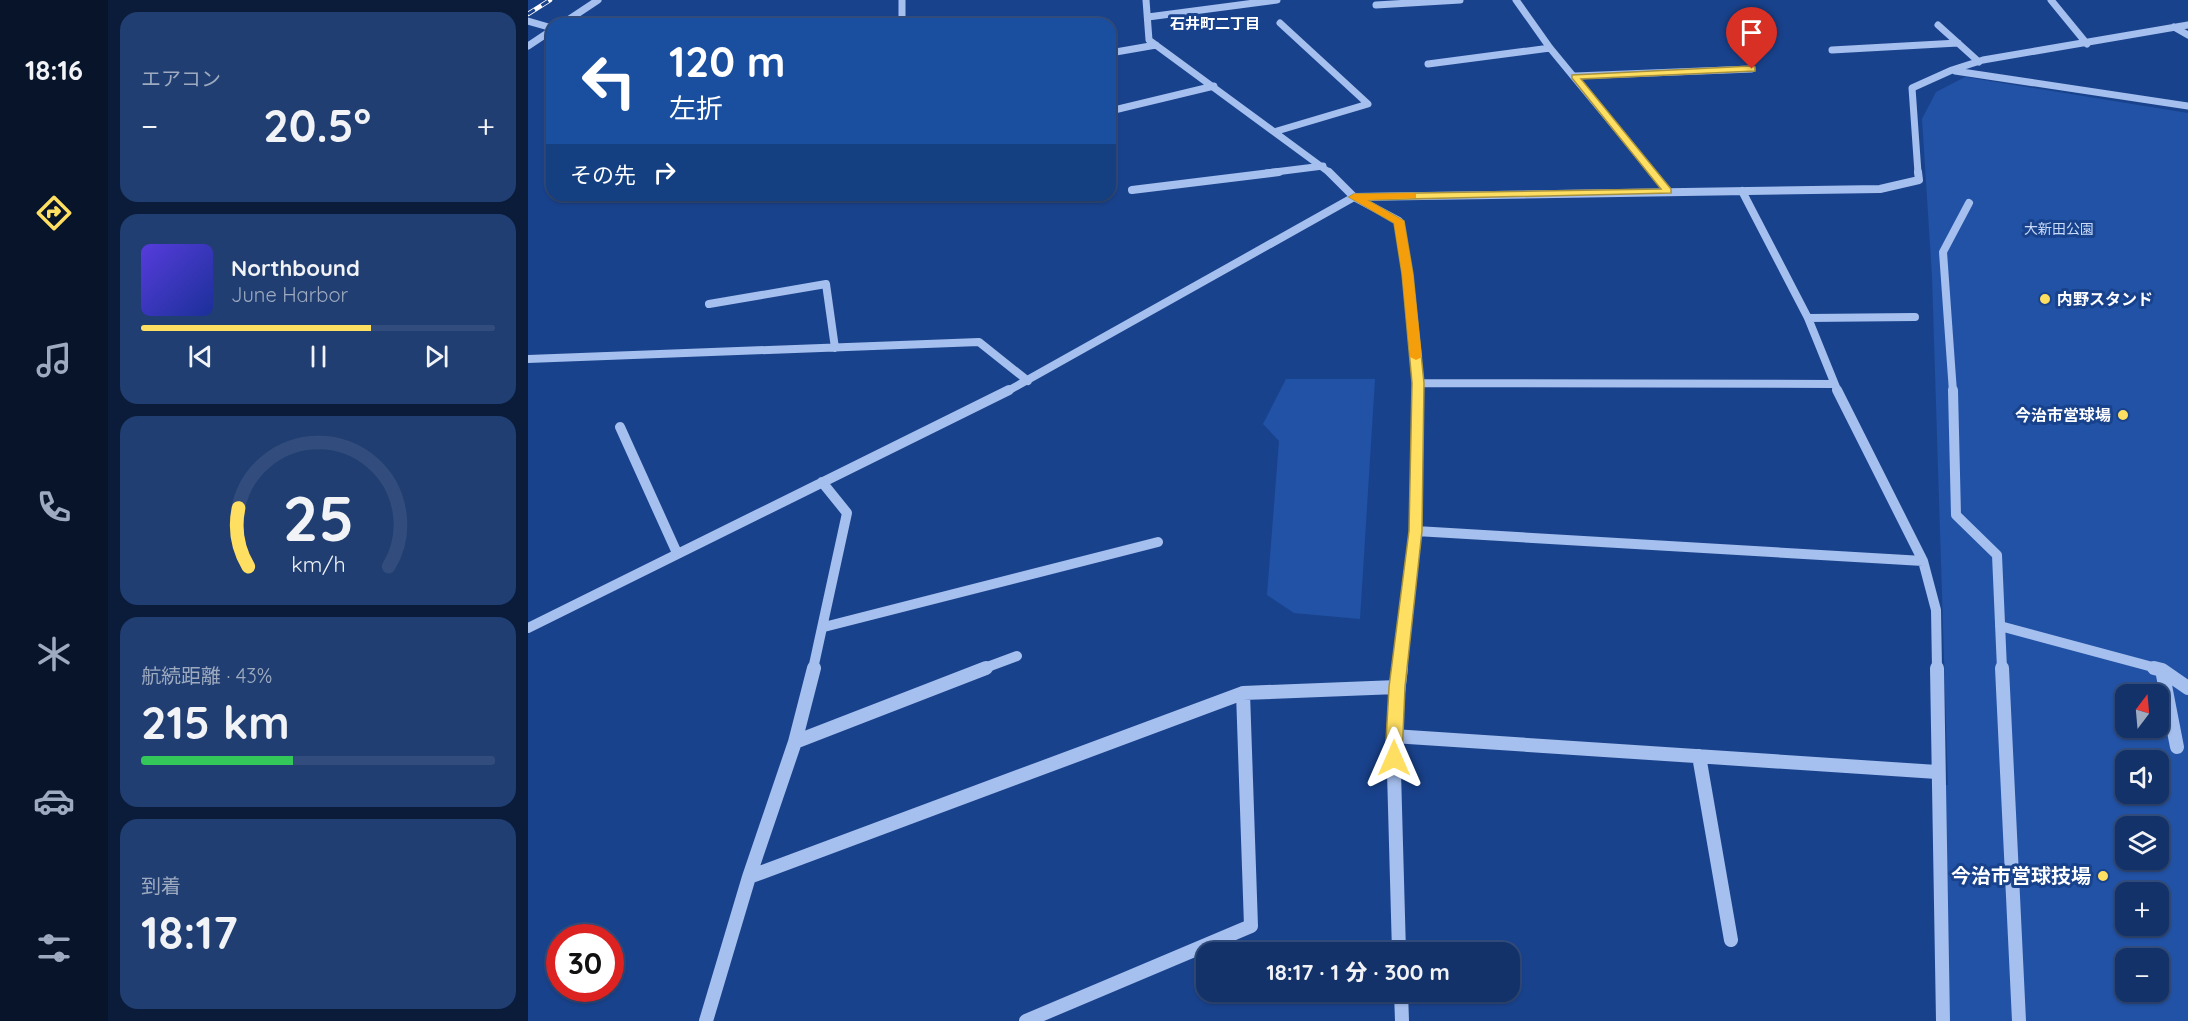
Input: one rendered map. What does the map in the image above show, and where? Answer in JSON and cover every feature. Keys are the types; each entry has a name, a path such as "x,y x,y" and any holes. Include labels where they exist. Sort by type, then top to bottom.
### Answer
{"street":[{"path":"571,18 598,0"},
{"path":"902,0 902,18"},
{"path":"1146,0 1149,40 1323,165 1354,197 1399,221 1408,274 1418,383 1416,531 1393,736 1400,942"},
{"path":"1148,17 1277,0"},
{"path":"1376,5 1460,0"},
{"path":"1515,0 1550,48 1668,191"},
{"path":"2051,0 2087,44"},
{"path":"528,21 546,27"},
{"path":"1277,131 1368,104 1280,23"},
{"path":"1938,25 1979,62"},
{"path":"528,628 1028,381 1354,197 1880,189 1919,180 1912,88 1952,70 1979,62 2188,25"},
{"path":"2174,27 2188,35"},
{"path":"528,46 546,33"},
{"path":"1832,50 1958,43"},
{"path":"1116,52 1156,45"},
{"path":"1428,64 1550,48"},
{"path":"1575,76 1752,69"},
{"path":"1952,70 2188,106"},
{"path":"1116,110 1214,87"},
{"path":"1132,190 1323,165"},
{"path":"1742,191 1808,318 1834,384 1923,561 1936,610 1943,1021"},
{"path":"1969,203 1943,252 1955,424 1956,515 1997,555 2019,1021"},
{"path":"709,304 826,284 835,348"},
{"path":"1808,318 1915,317"},
{"path":"528,359 979,342 1028,381"},
{"path":"1418,383 1834,384"},
{"path":"620,427 676,553"},
{"path":"706,1021 749,878 795,742 824,627 847,513 822,482"},
{"path":"1416,531 1923,561"},
{"path":"824,627 1158,542"},
{"path":"2000,626 2162,670 2188,688"},
{"path":"795,742 1017,656"},
{"path":"2162,670 2177,747"},
{"path":"749,878 1243,693 1397,687"},
{"path":"1026,1021 1251,926 1243,693"},
{"path":"1393,736 1937,772"},
{"path":"1699,756 1731,939"},
{"path":"1401,1002 1402,1021"}],"green space":[{"name":"大新田公園","path":"1965,77 2188,113 2188,1021 1947,1021 1944,785 1948,785 1932,276 1922,119 1936,92"},
{"path":"1286,379 1375,379 1360,619 1294,613 1267,595 1279,441 1263,424"}],"railway":[{"path":"528,14 550,0"}],"slow traffic":[{"path":"1413,196 1354,197 1399,221 1408,274 1416,357"}],"place":[{"name":"内野スタンド","path":"2045,299"},
{"name":"今治市営球場","path":"2123,415"},
{"name":"今治市営球技場","path":"2103,876"}],"district":[{"name":"石井町二丁目","path":"1215,24"}],"route":[{"path":"1394,758 1393,736 1397,687 1416,531 1418,383 1408,274 1399,221 1354,197 1668,191 1575,76 1752,69"}]}
